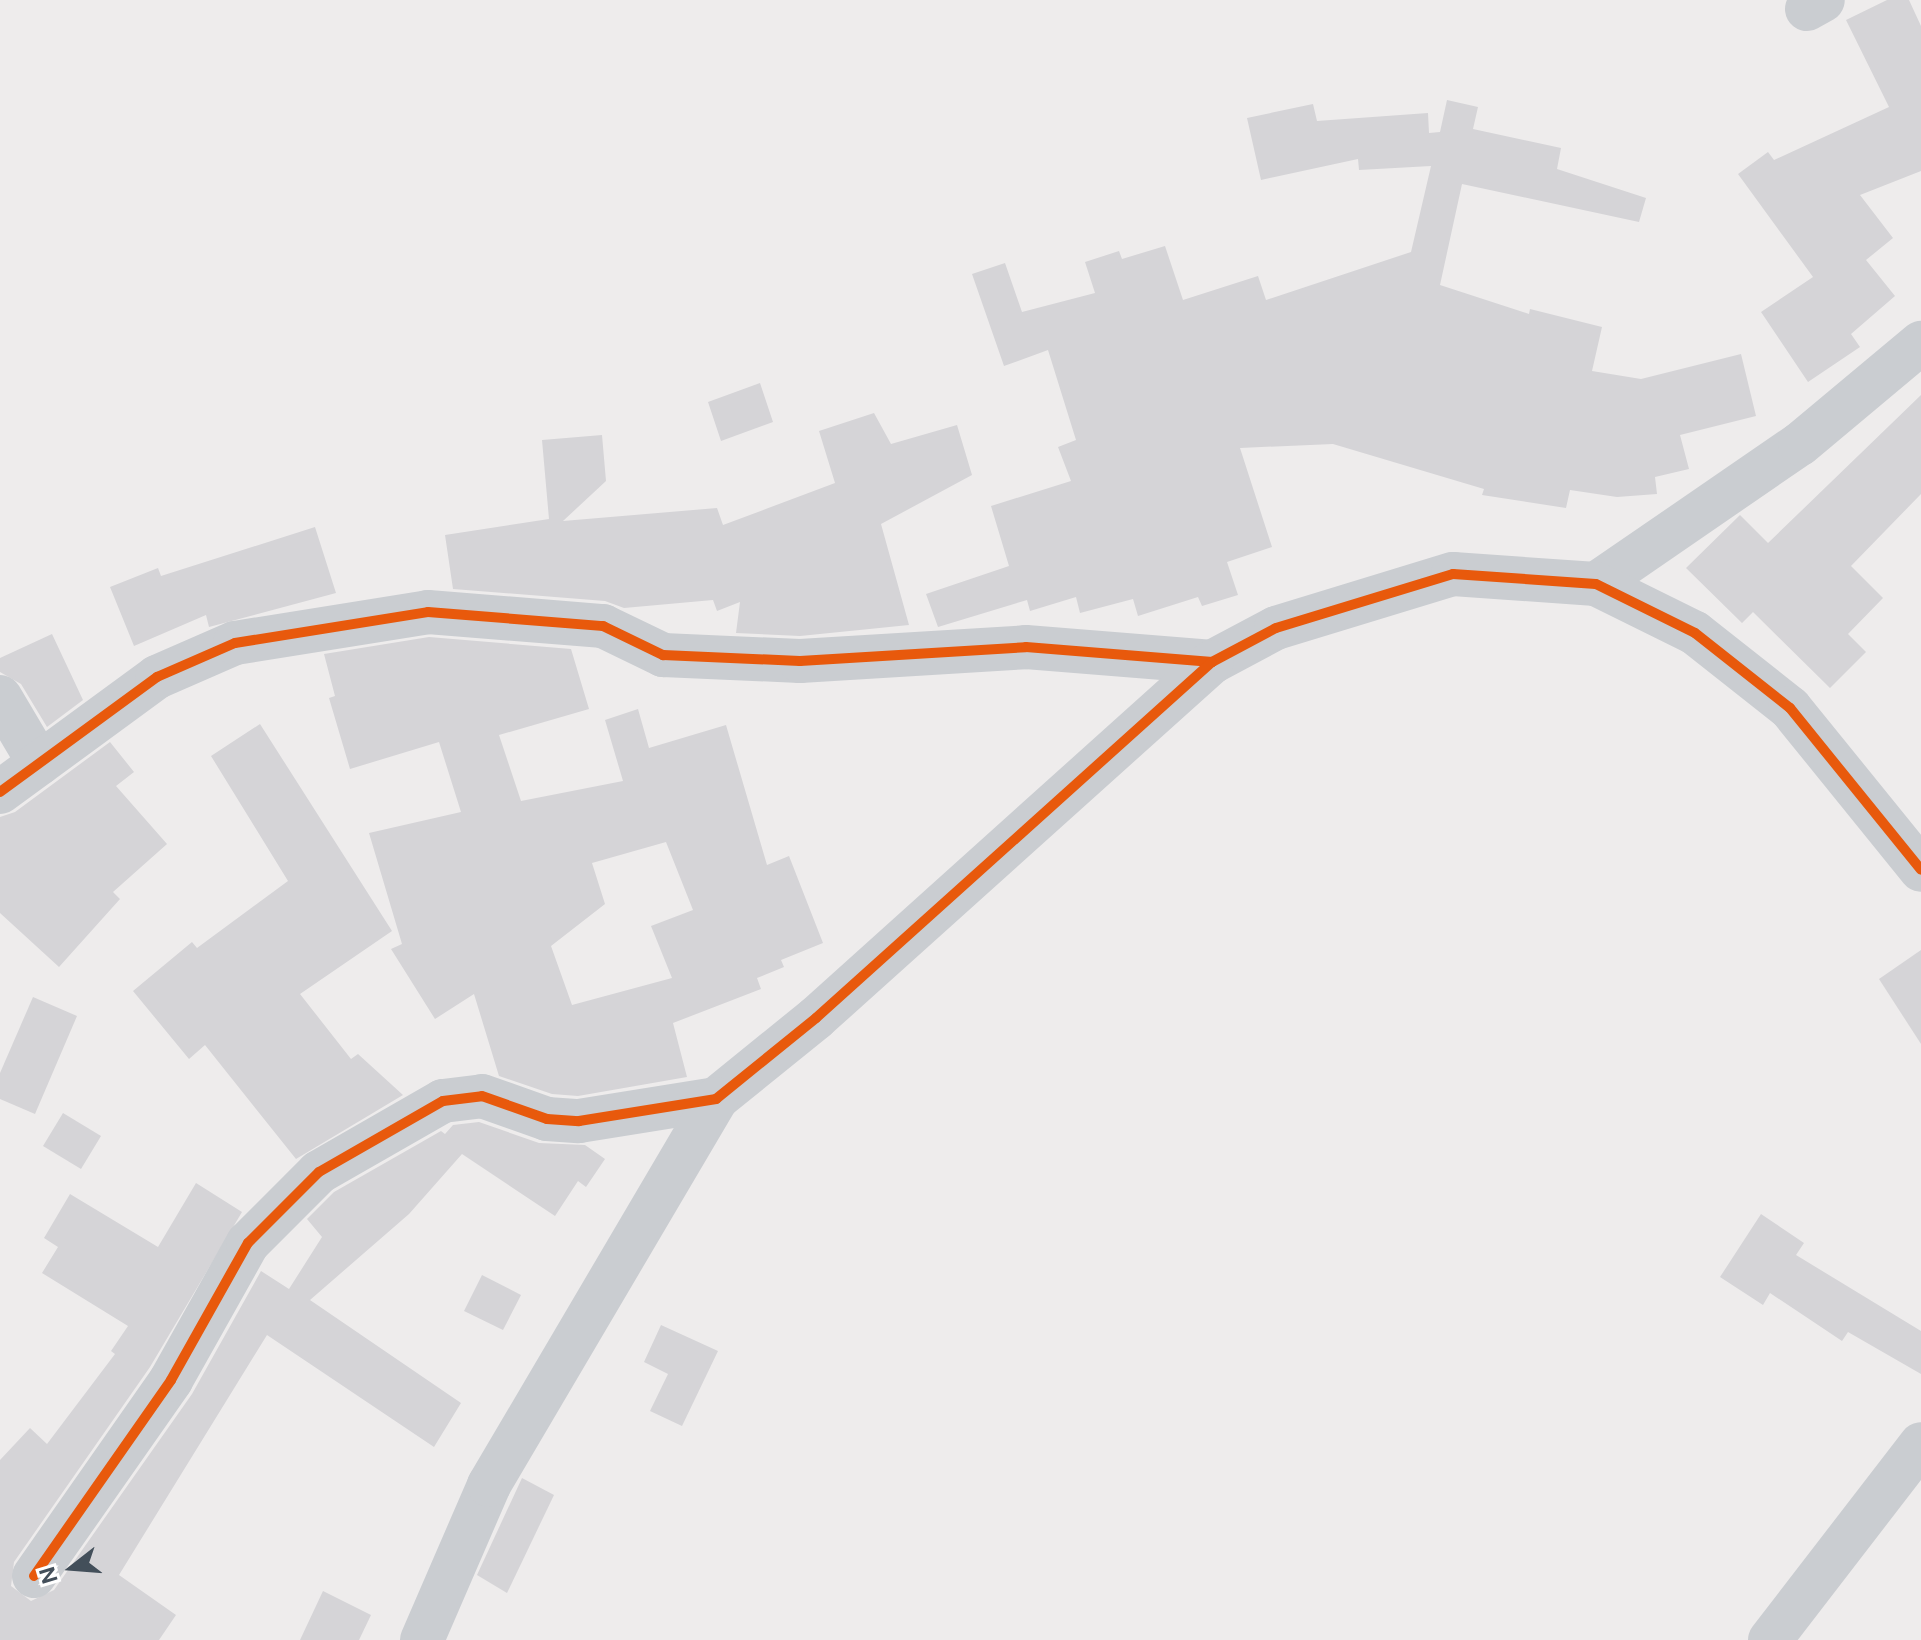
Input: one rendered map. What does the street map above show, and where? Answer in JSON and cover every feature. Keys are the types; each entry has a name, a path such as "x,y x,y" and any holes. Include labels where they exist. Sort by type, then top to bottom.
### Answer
{"street":[{"path":"1596,584 1800,444 1921,343"},
{"path":"422,1640 489,1485 716,1099 816,1018 1212,662 1276,628 1453,574 1596,584 1695,633 1790,708 1921,870"},
{"path":"0,792 157,677 235,643 428,612 603,626 663,655 800,661 1026,647 1212,662"},
{"path":"0,697 39,763"},
{"path":"34,1576 171,1380 248,1243 319,1172 443,1101 482,1096 547,1119 579,1121 716,1099"},
{"path":"1770,1640 1921,1444"}],"building":[{"path":"1887,0 1909,0 1921,26 1921,171 1860,195 1893,238 1866,260 1895,296 1851,334 1860,347 1808,382 1761,312 1813,277 1738,174 1768,152 1774,160 1889,107 1846,20"},
{"path":"1447,100 1478,107 1473,129 1561,148 1557,169 1646,198 1639,222 1462,184 1440,285 1529,314 1530,309 1602,327 1592,371 1641,379 1741,354 1756,416 1680,435 1689,469 1655,477 1657,494 1617,497 1570,490 1566,508 1482,495 1484,489 1333,444 1240,448 1272,547 1227,562 1238,595 1202,606 1198,597 1138,616 1133,599 1080,613 1076,597 1030,611 1027,600 938,627 926,594 1009,566 991,506 1071,481 1058,447 1076,440 1048,350 1004,366 972,274 1005,263 1022,312 1095,293 1085,262 1119,251 1122,259 1165,246 1183,300 1258,276 1266,300 1411,252 1431,166 1359,170 1358,159 1261,180 1247,118 1313,104 1317,121 1428,113 1429,133 1440,132"},
{"path":"760,383 773,422 721,441 708,402"},
{"path":"1921,395 1921,494 1851,566 1883,598 1848,634 1866,652 1830,688 1753,612 1742,623 1686,568 1740,515 1768,543"},
{"path":"874,413 891,444 957,425 972,475 881,524 909,625 800,636 736,633 740,602 717,611 713,600 624,608 605,601 453,589 445,535 549,519 542,440 602,435 606,481 563,521 717,508 723,525 835,483 819,431"},
{"path":"315,527 336,593 209,627 206,615 134,646 110,587 158,568 161,576"},
{"path":"52,634 83,700 47,727 21,684 0,672 0,658"},
{"path":"429,637 571,649 589,709 499,735 521,801 623,781 605,720 638,709 649,748 726,725 767,865 789,856 823,943 781,960 784,967 757,978 761,989 673,1023 687,1077 578,1096 552,1094 499,1076 474,994 435,1019 391,949 402,944 369,833 461,812 439,742 350,769 329,698 335,696 324,654","holes":["666,842 693,910 651,926 672,978 572,1005 551,946 605,904 592,863"]},
{"path":"260,724 392,931 300,994 351,1059 358,1054 403,1095 296,1159 205,1045 189,1059 133,991 192,942 197,948 288,881 211,756"},
{"path":"110,742 134,772 116,786 167,844 113,892 120,899 59,967 0,913 0,817 15,812"},
{"path":"1921,950 1921,1044 1879,979"},
{"path":"33,997 77,1016 35,1114 0,1099 0,1073"},
{"path":"63,1113 101,1136 81,1169 43,1146"},
{"path":"479,1122 539,1143 585,1145 605,1159 586,1187 578,1181 555,1216 462,1154 409,1214 310,1300 461,1403 434,1447 267,1335 119,1575 176,1615 159,1640 0,1640 0,1460 30,1428 47,1444 115,1354 111,1351 128,1326 42,1273 58,1247 44,1238 70,1194 158,1247 196,1183 242,1212 150,1367 14,1562 11,1586 31,1601 54,1590 192,1394 261,1271 289,1289 322,1237 307,1219 334,1192 441,1131 445,1134 453,1125"},
{"path":"1761,1214 1804,1243 1796,1255 1921,1331 1921,1374 1848,1332 1842,1341 1770,1293 1763,1305 1720,1277"},
{"path":"482,1275 521,1295 503,1330 464,1311"},
{"path":"661,1325 718,1351 682,1426 650,1411 668,1374 644,1362"},
{"path":"522,1478 554,1495 507,1593 477,1575"},
{"path":"323,1591 371,1615 359,1640 300,1640"}],"cycle path":[{"path":"0,792 157,677 235,643 428,612 603,626 663,655 800,661 1026,647 1212,662 1276,628 1453,574 1596,584 1695,633 1790,708 1921,870"},
{"path":"34,1576 171,1380 248,1243 319,1172 443,1101 482,1096 547,1119 579,1121 716,1099 816,1018 1212,662"}]}
